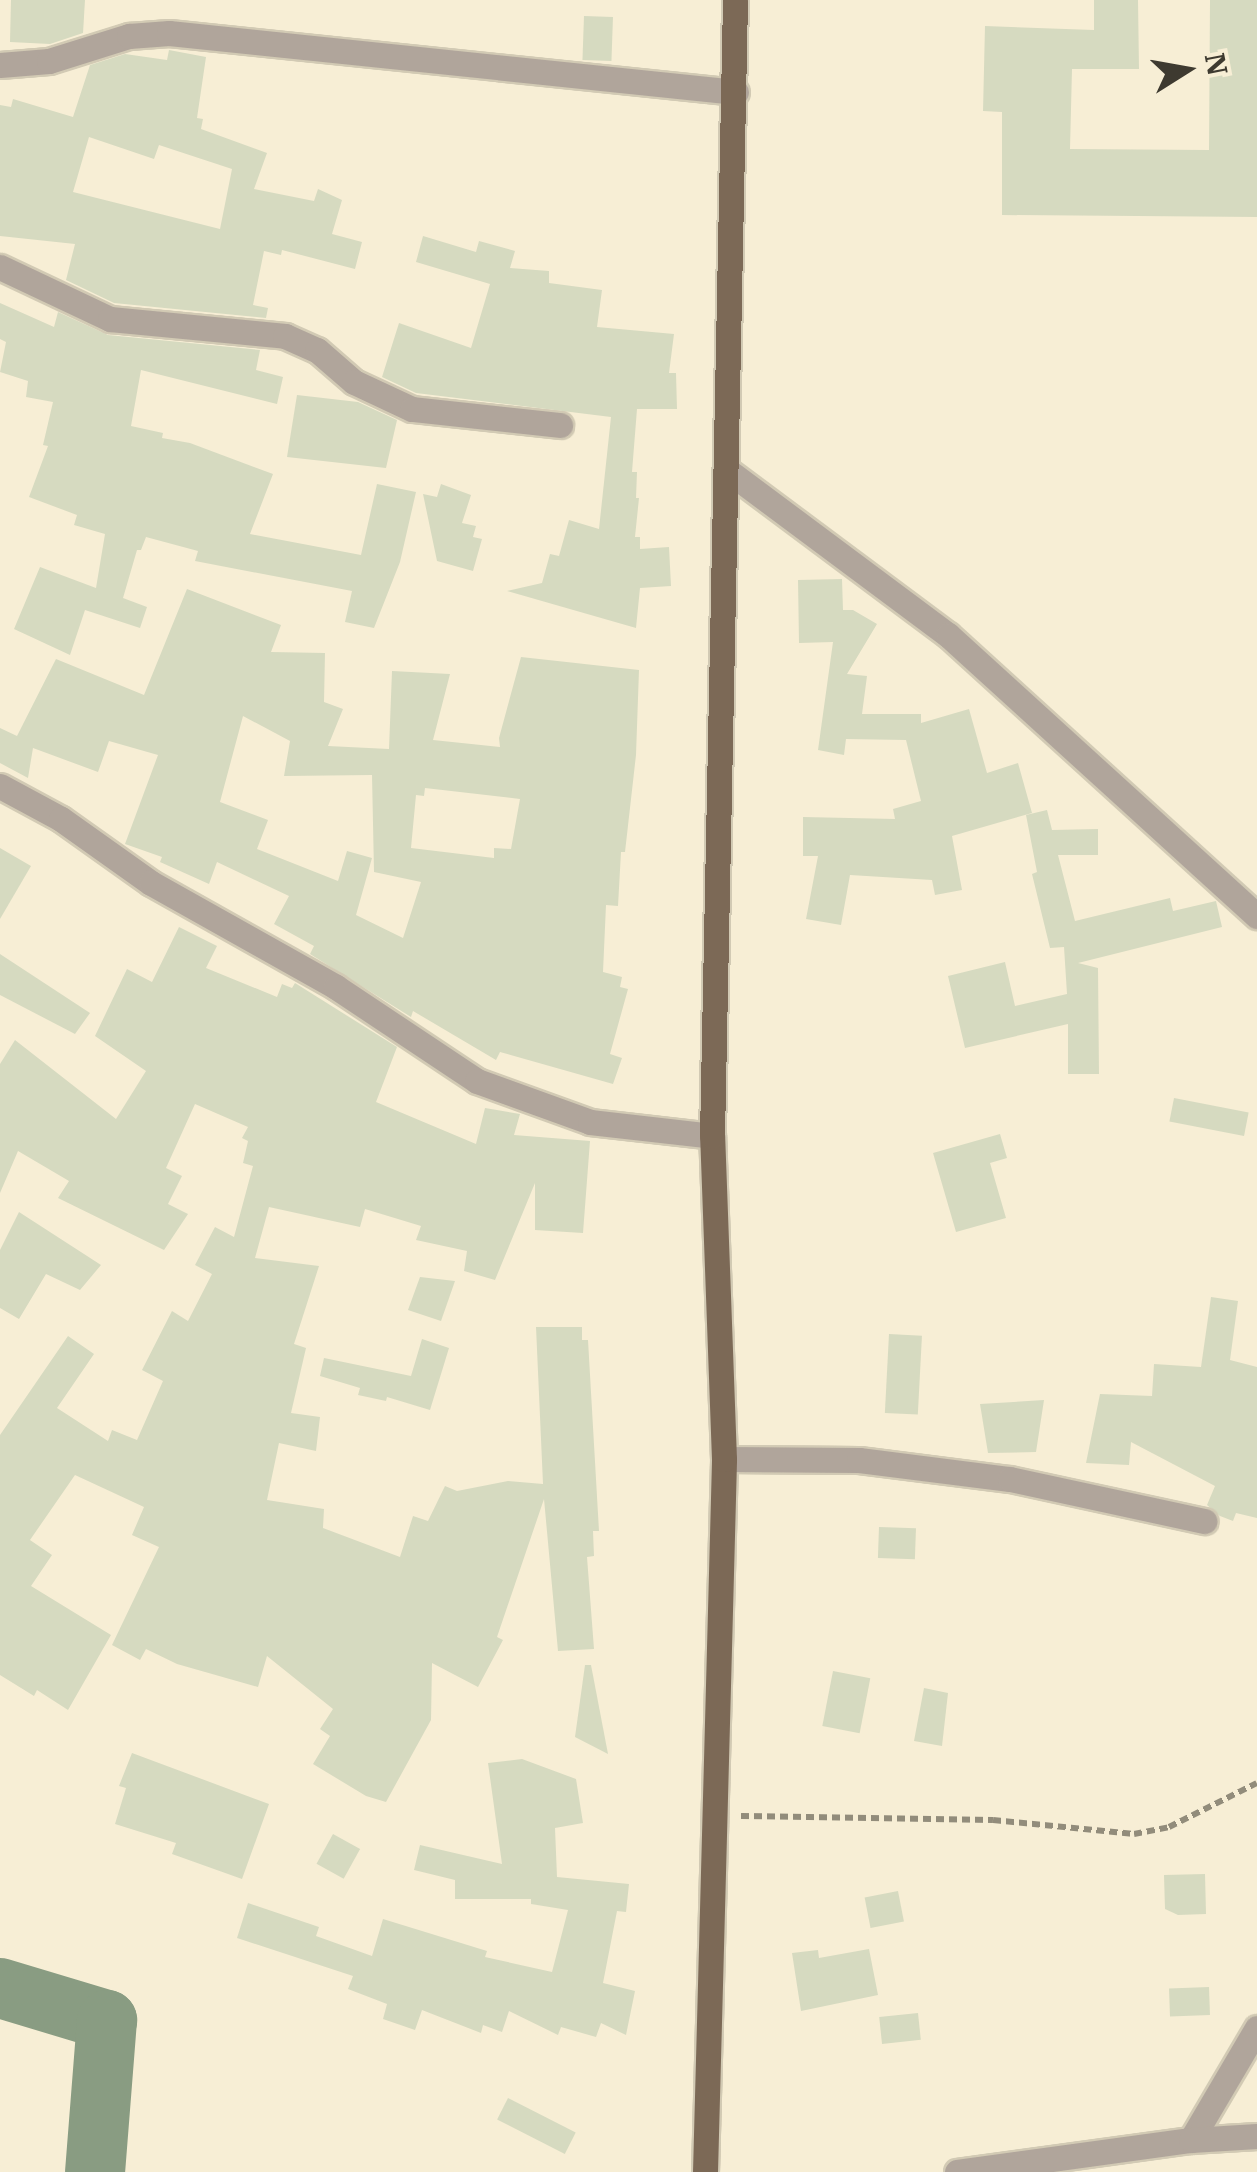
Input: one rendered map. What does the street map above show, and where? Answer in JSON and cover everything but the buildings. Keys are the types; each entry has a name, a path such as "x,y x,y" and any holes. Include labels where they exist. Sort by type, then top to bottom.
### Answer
{"main road":[{"path":"705,2172 724,1459 712,1136 735,0"}],"street":[{"path":"0,65 48,61 130,36 169,34 736,92"},
{"path":"0,268 110,319 284,336 317,350 354,382 412,409 560,425"},
{"path":"728,471 948,634 1257,916"},
{"path":"0,786 61,819 180,900 336,987 476,1081 590,1122 712,1136"},
{"path":"724,1459 859,1460 992,1476 1205,1521"},
{"path":"1190,2140 1257,2028"},
{"path":"956,2172 1190,2140 1257,2136"}],"path":[{"path":"714,1816 993,1820 1134,1834 1169,1827 1257,1783"}],"waterway":[{"path":"0,1988 107,2020 95,2172"}]}
